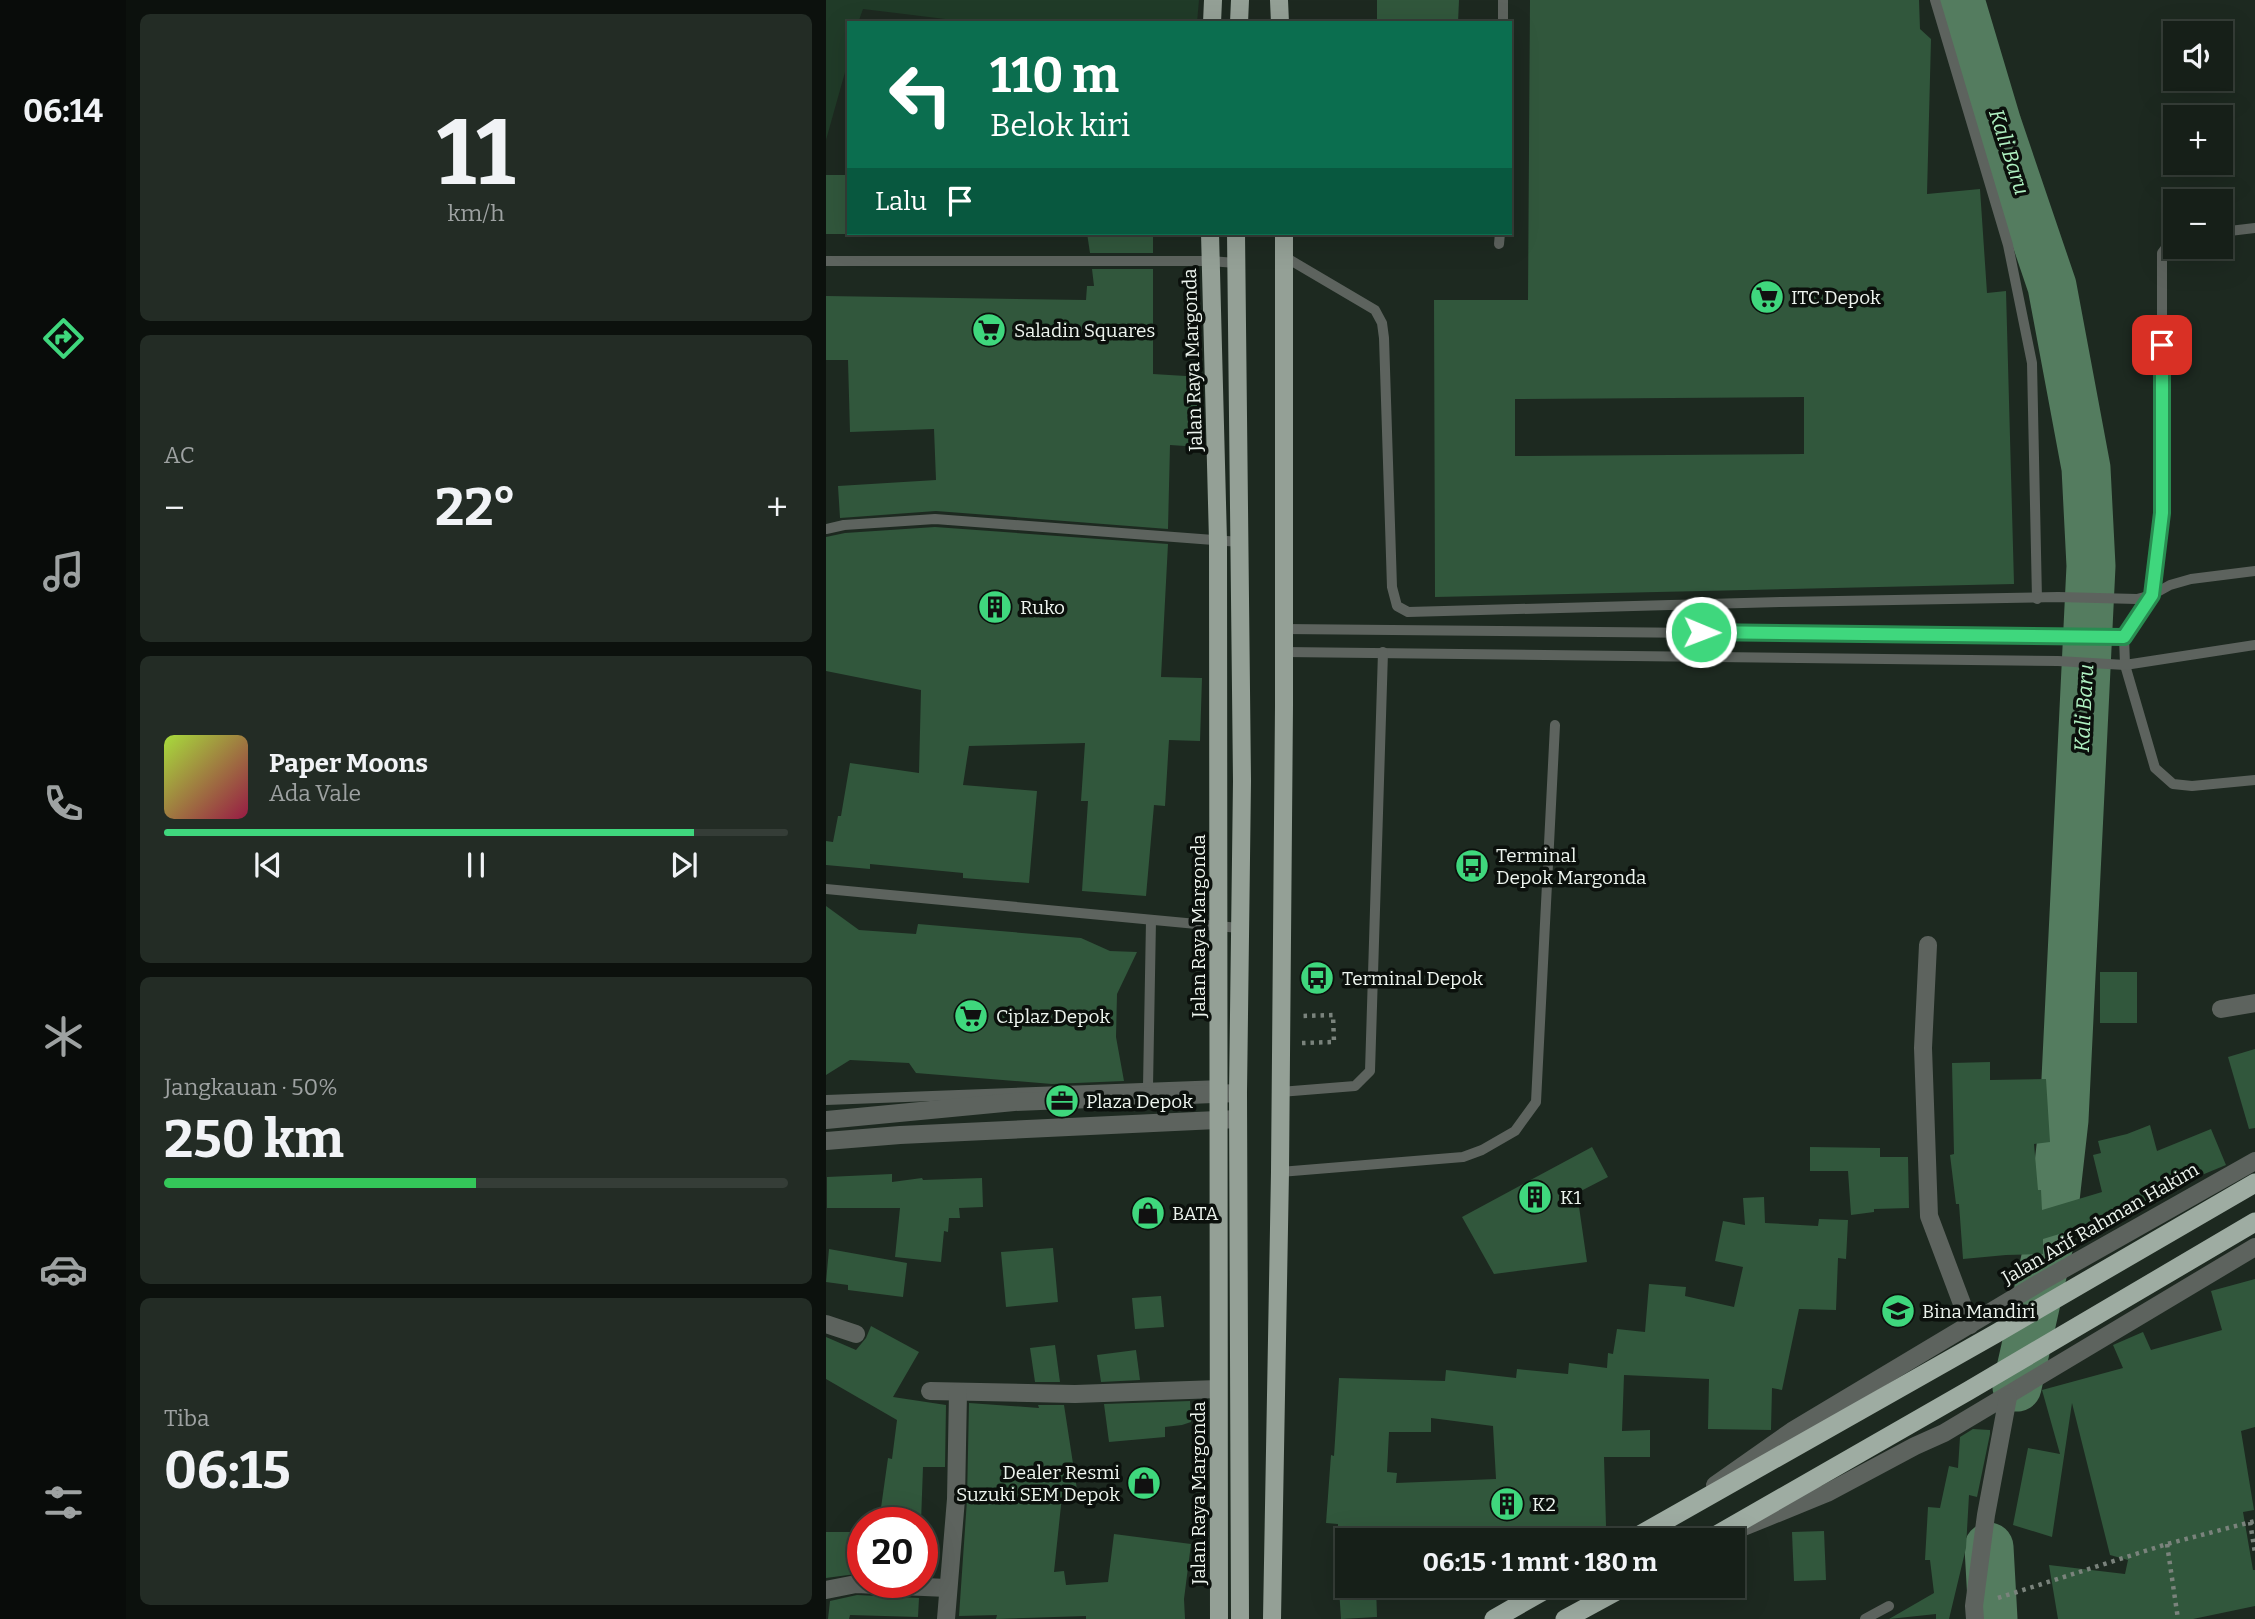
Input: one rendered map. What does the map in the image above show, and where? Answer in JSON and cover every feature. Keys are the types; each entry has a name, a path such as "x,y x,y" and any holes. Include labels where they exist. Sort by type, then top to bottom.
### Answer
{"highway":[{"name":"Jalan Arif Rahman Hakim","path":"1652,1528 2255,1183"},
{"path":"1730,1528 2255,1222"},
{"path":"1494,1619 1531,1598"},
{"path":"1565,1619 1604,1598"}],"main road":[{"path":"1212,21 1213,0"},
{"path":"1239,21 1240,0"},
{"path":"1279,0 1280,21"},
{"name":"Jalan Raya Margonda","path":"1210,235 1218,541 1219,1619"},
{"path":"1236,235 1242,781 1238,1089 1240,1619"},
{"path":"1272,1619 1280,1172 1284,235"},
{"path":"1218,651 1240,649"},
{"path":"1218,781 1242,781"}],"street":[{"path":"1927,945 1923,1048 1930,1216 1970,1325"},
{"path":"2221,1009 2255,1003"},
{"path":"826,1120 1014,1102 1238,1089"},
{"path":"826,1142 900,1135 1238,1119"},
{"name":"Jalan Arif Rahman Hakim","path":"1687,1508 1728,1475 1792,1431 2041,1282 2255,1161"},
{"path":"1738,1528 1827,1493 1944,1433 2255,1247"},
{"path":"826,1324 856,1334"},
{"path":"930,1391 1075,1394 1218,1389"},
{"path":"946,1619 956,1499 958,1391"},
{"path":"1975,1619 1974,1606 1986,1515 2008,1397"},
{"path":"826,1590 856,1584 947,1588"}],"lane":[{"path":"1503,0 1503,21"},
{"path":"1935,0 2008,245 2032,363 2037,599"},
{"path":"2233,231 2255,228"},
{"path":"2163,252 2162,513 2152,595 2124,637 2125,665 2155,768 2172,784 2192,786 2255,780"},
{"path":"1285,257 1376,310 1382,323 1392,587 1396,606 1408,612 1782,602 2137,598 2152,595 2170,584 2191,579 2255,571"},
{"path":"826,261 1236,262"},
{"path":"826,529 844,525 935,519 1240,542"},
{"path":"1284,629 2124,637"},
{"path":"1284,652 2059,661 2125,665 2255,645"},
{"path":"1280,1092 1355,1086 1370,1071 1383,652"},
{"path":"1280,1172 1463,1157 1482,1150 1515,1131 1536,1102 1555,725"},
{"path":"826,889 1239,928"},
{"path":"1148,1087 1151,920"},
{"path":"826,1100 1148,1087 1218,1089"},
{"path":"1865,1619 1889,1606"}],"path":[{"path":"1281,1017 1333,1015 1334,1042"},
{"path":"2000,1597 2166,1544 2253,1522 2255,1553"},
{"path":"2166,1544 2178,1619"}],"green space":[{"path":"826,0 1199,0 1197,21 962,21 863,9 859,21 847,21 847,65 826,140"}],"building":[{"path":"1377,0 1459,0 1458,21 1377,21"},
{"name":"ITC Depok","path":"1530,0 1919,0 1920,29 1931,39 1927,194 1980,189 1987,293 2006,291 2014,584 1435,597 1434,300 1528,300","holes":["1804,397 1804,454 1515,456 1515,399"]},
{"path":"826,175 847,175 847,234 826,234"},
{"path":"1087,235 1153,235 1153,253 1090,253"},
{"path":"1092,269 1153,269 1153,374 1202,377 1200,447 1170,445 1168,529 936,511 840,518 838,486 936,480 934,429 850,432 848,360 826,360 826,296 1086,300 1087,286 1094,286"},
{"name":"Ruko","path":"935,527 1168,544 1161,677 1202,678 1200,741 1169,740 1165,806 1154,805 1146,896 1082,891 1088,801 1081,801 1085,743 969,746 963,785 1037,791 1029,883 963,878 963,873 870,864 870,869 826,865 826,841 833,842 838,816 841,816 850,763 919,773 921,690 826,671 826,537 845,533"},
{"name":"Ciplaz Depok","path":"826,906 859,930 916,934 918,924 1081,938 1110,951 1137,952 1117,994 1116,1037 1124,1081 1052,1084 916,1073 909,1063 850,1060 826,1075"},
{"path":"2100,972 2137,972 2137,1023 2100,1023"},
{"path":"2255,1049 2255,1128 2249,1129 2228,1057"},
{"path":"1990,1062 1990,1080 2046,1079 2050,1142 2034,1144 2042,1210 2102,1192 2093,1155 2101,1153 2098,1141 2150,1125 2157,1151 2211,1129 2226,1165 2146,1198 2148,1207 2043,1239 2043,1254 1963,1259 1959,1204 1956,1204 1950,1155 1954,1154 1952,1063"},
{"name":"K1","path":"1592,1147 1608,1177 1577,1193 1587,1262 1494,1274 1462,1217"},
{"path":"1810,1147 1880,1148 1880,1157 1908,1157 1909,1208 1874,1209 1874,1212 1851,1215 1848,1171 1810,1171"},
{"path":"892,1174 892,1182 922,1178 982,1178 983,1207 959,1208 960,1218 949,1218 948,1232 944,1231 941,1262 895,1257 900,1208 827,1208 827,1177"},
{"path":"1764,1197 1765,1223 1818,1226 1819,1219 1848,1220 1846,1259 1838,1258 1836,1310 1799,1309 1782,1390 1772,1388 1771,1430 1708,1429 1709,1379 1624,1375 1622,1431 1650,1430 1650,1457 1604,1457 1606,1526 1338,1528 1338,1524 1326,1523 1339,1378 1445,1381 1446,1370 1516,1378 1517,1369 1568,1374 1569,1363 1607,1368 1608,1353 1613,1354 1617,1329 1645,1332 1649,1284 1686,1287 1685,1296 1734,1307 1743,1267 1715,1261 1723,1221 1745,1225 1743,1198","holes":["1431,1418 1493,1426 1496,1479 1396,1483 1397,1473 1387,1472 1389,1432 1431,1432"]},
{"path":"1053,1248 1058,1302 1006,1307 1001,1252"},
{"path":"829,1249 907,1263 903,1297 848,1290 848,1285 826,1282"},
{"path":"2255,1279 2255,1427 2241,1431 2254,1510 2243,1512 2255,1570 2255,1606 2193,1619 2058,1619 2049,1565 2125,1574 2128,1560 2110,1555 2072,1403 2052,1537 2013,1525 2028,1448 2060,1454 2042,1390 2123,1368 2113,1345 2143,1332 2151,1350 2222,1330 2211,1291"},
{"path":"1161,1296 1164,1327 1135,1329 1132,1298"},
{"path":"871,1326 919,1352 893,1397 946,1405 945,1467 923,1467 922,1507 881,1507 897,1420 826,1379 826,1337 856,1350 866,1338"},
{"path":"1055,1345 1060,1382 1035,1382 1030,1348"},
{"path":"1136,1350 1140,1380 1101,1382 1097,1355"},
{"path":"1190,1401 1191,1422 1165,1427 1165,1437 1109,1442 1104,1404"},
{"path":"969,1403 1039,1408 1038,1405 1064,1405 1078,1496 1062,1496 1054,1572 1064,1571 1066,1585 1108,1582 1114,1534 1191,1544 1184,1599 1185,1619 1086,1619 1086,1616 996,1619 997,1615 959,1616 967,1500"},
{"path":"1973,1429 1990,1430 1990,1434 1977,1497 1969,1495 1966,1548 1949,1619 1936,1619 1936,1614 1889,1619 1934,1593 1930,1560 1925,1560 1928,1507 1940,1508 1949,1466 1958,1468 1960,1437"},
{"path":"1824,1531 1826,1580 1794,1581 1792,1532"},
{"path":"826,1532 847,1532 847,1575 826,1578"},
{"path":"847,1597 919,1598 918,1617 850,1615 849,1619 828,1619 830,1601"},
{"path":"1340,1598 1376,1598 1377,1617 1341,1619"}],"waterway":[{"name":"Kali Baru","path":"1960,0 1997,124 2052,286 2086,468 2091,566 2064,1120 2051,1235 2017,1387"},
{"name":"Kali Baru","path":"1989,1547 1993,1619"}],"place":[{"name":"ITC Depok","path":"1767,297"},
{"name":"Saladin Squares","path":"989,330"},
{"name":"Ruko","path":"995,607"},
{"name":"Terminal Depok Margonda","path":"1472,866"},
{"name":"Terminal Depok","path":"1317,978"},
{"name":"Ciplaz Depok","path":"971,1016"},
{"name":"Plaza Depok","path":"1062,1101"},
{"name":"K1","path":"1535,1197"},
{"name":"BATA","path":"1148,1213"},
{"name":"Bina Mandiri","path":"1898,1311"},
{"name":"Dealer Resmi Suzuki SEM Depok","path":"1144,1483"},
{"name":"K2","path":"1507,1504"}],"route":[{"path":"1701,632 2124,637 2152,595 2162,513 2162,345"}]}
